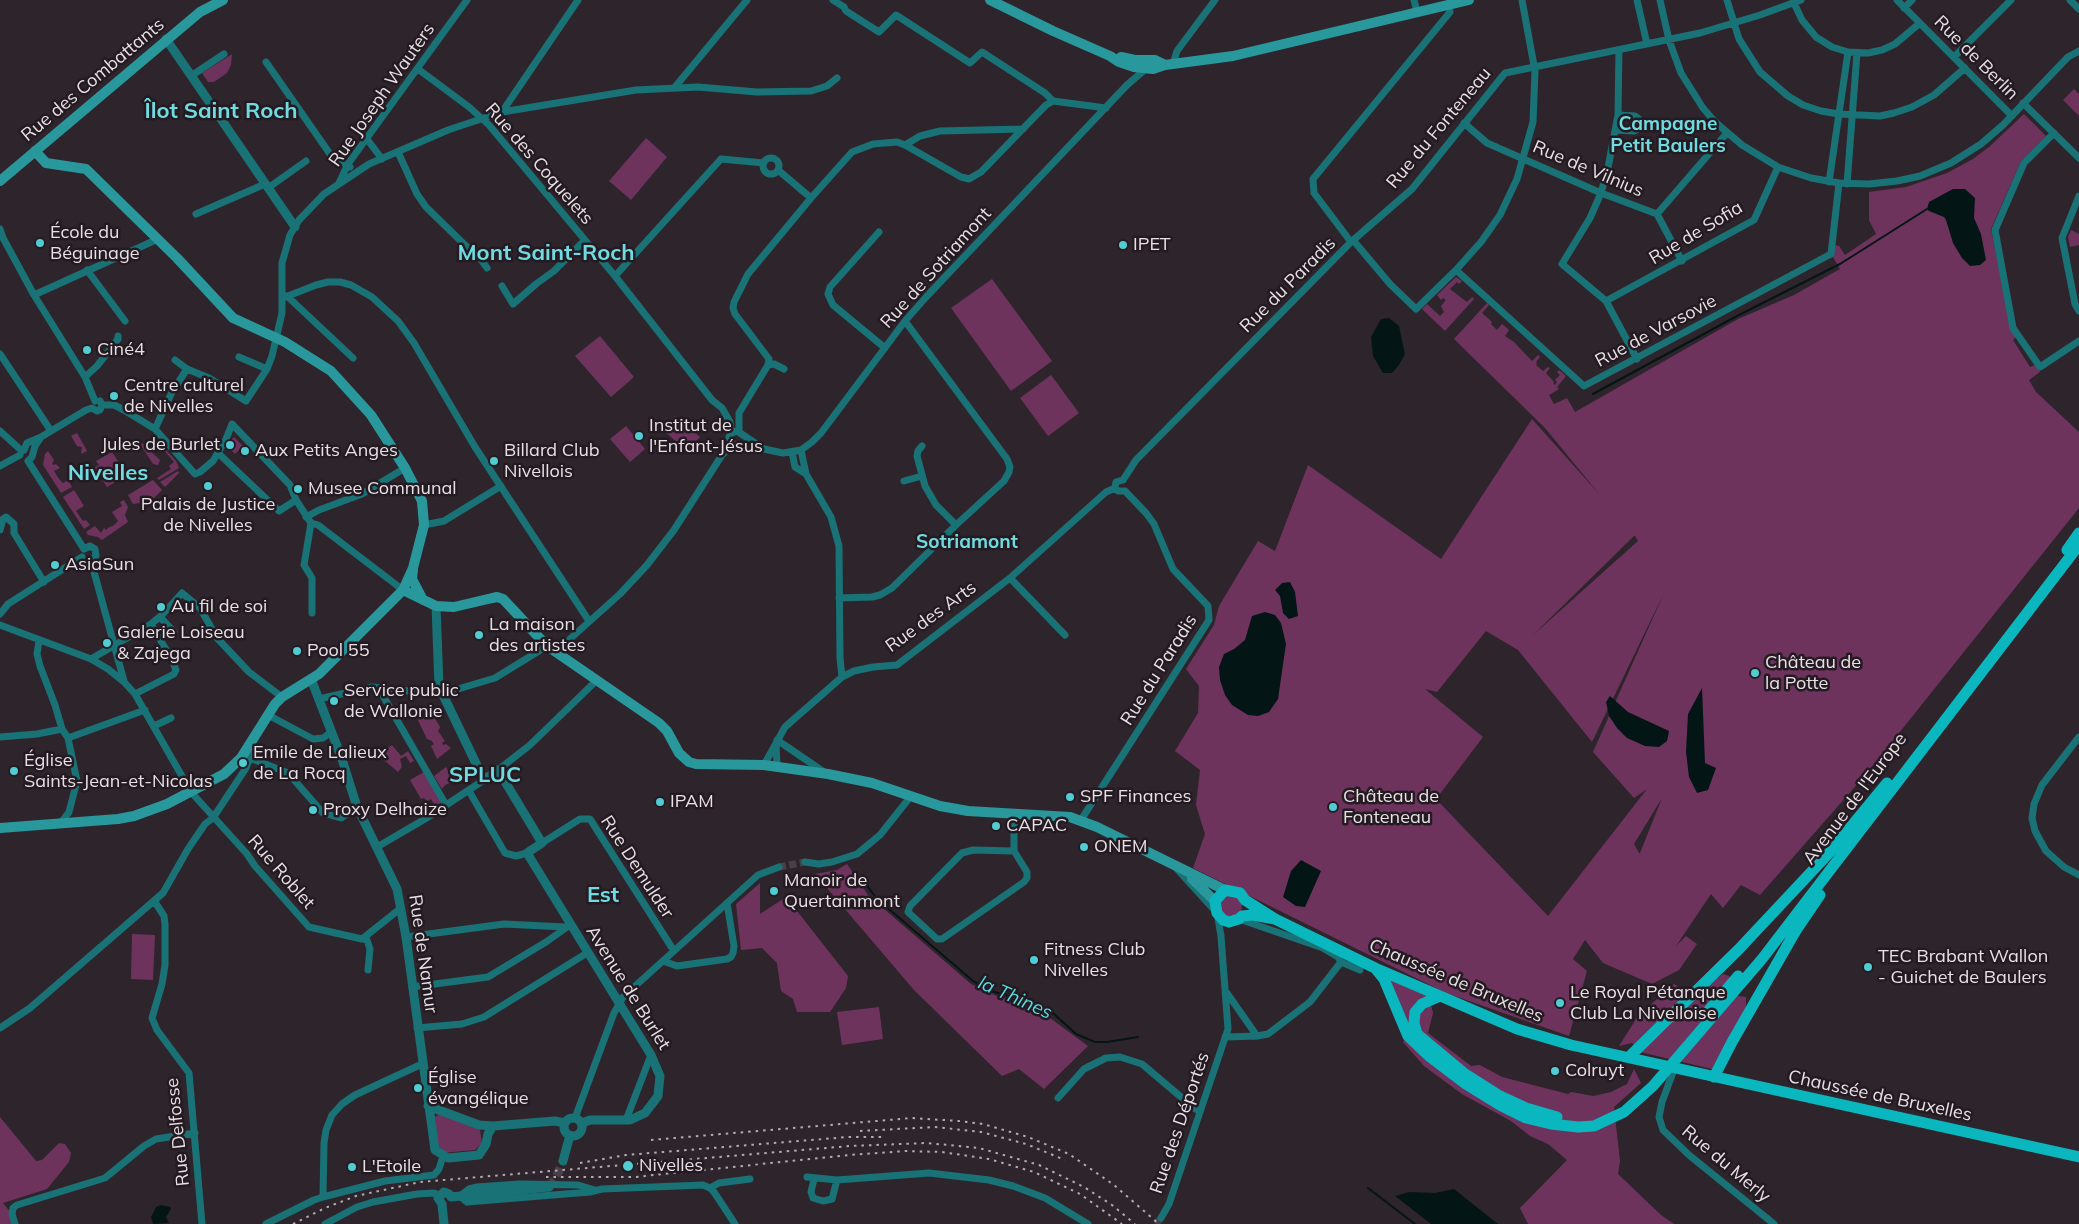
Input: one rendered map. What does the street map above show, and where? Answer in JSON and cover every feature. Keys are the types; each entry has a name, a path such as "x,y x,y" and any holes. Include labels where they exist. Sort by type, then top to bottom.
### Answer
{"main road":[{"path":"990,0 1110,56 1119,62 1134,64 1169,64 1233,56 1469,0"},
{"name":"Rue des Combattants","path":"0,181 166,39 216,2"},
{"path":"35,151 46,163 86,169 178,258 233,318 285,342 331,371 371,415 405,468 422,501 424,525 412,579 423,601"},
{"name":"Avenue de l'Europe","path":"1652,1082 1782,925 2079,533"},
{"name":"Avenue de l'Europe","path":"1652,1082 1762,959 2079,545"},
{"path":"0,828 134,816 167,804 224,774 233,766 282,697 328,666 403,590 414,568"},
{"path":"403,590 436,606 454,607 497,597 503,599 547,646 659,723 667,731 680,753 689,762 696,764 777,766 828,774 872,783 940,806 960,810 1070,817 1081,820 1225,890 1240,893 1245,900 1275,919"},
{"path":"1629,1057 1752,936 1830,852 1908,759"},
{"path":"1714,1077 1795,932 1873,814"},
{"path":"1187,872 1216,907 1223,920 1254,915 1275,919"},
{"path":"1216,907 1225,890"},
{"path":"1237,919 1246,908 1245,900"},
{"name":"Chaussée de Bruxelles","path":"1275,919 1360,964 1375,968 1517,1030 1571,1045 2079,1157"},
{"path":"1375,968 1384,979 1408,1036 1428,1056 1466,1084 1526,1118 1552,1124 1578,1127 1594,1126 1624,1112 1652,1082"},
{"path":"1440,996 1422,1004 1415,1012 1414,1023 1417,1034 1465,1074 1498,1095 1526,1108 1550,1116 1574,1120 1588,1119 1602,1116 1622,1106 1652,1082"}],"street":[{"name":"Rue Joseph Wauters","path":"336,185 356,152 467,0"},
{"path":"502,112 578,0"},
{"path":"675,87 747,0"},
{"path":"833,0 878,32 896,15 970,63 982,52 1045,93 1053,101"},
{"path":"1169,64 1215,0"},
{"path":"1414,0 1417,11"},
{"path":"1352,241 1390,284 1416,309 1456,270 1481,242 1500,215 1517,179 1533,122 1536,93 1534,67 1522,0"},
{"path":"1637,0 1647,44"},
{"path":"1660,0 1669,40 1681,73 1703,108 1727,133 1756,155 1778,167 1829,182 1869,184 1897,181 1936,170 1959,158 1981,144 2012,116 2068,57 2079,51"},
{"path":"1728,0 1739,39 1750,58 1771,83 1803,104 1821,111 1880,116 1912,107 1934,95 1965,68"},
{"name":"Rue de Berlin","path":"1897,0 2012,116"},
{"path":"1904,8 1912,0"},
{"path":"1954,58 2011,0"},
{"path":"2070,0 2079,9"},
{"path":"1669,40 1735,23 1797,2 1802,20 1816,37 1832,47 1848,52 1857,53 1882,50 1895,44 1920,23"},
{"name":"Rue du Paradis","path":"1081,820 1209,620 1208,606 1173,569 1154,524 1125,491 1118,491 1115,488 1116,482 1123,480 1136,460 1352,241 1314,193 1313,179 1442,23 1450,12 1449,4"},
{"path":"166,39 294,227"},
{"name":"Rue du Fonteneau","path":"1352,241 1412,188 1505,73 1669,40"},
{"path":"1618,50 1618,115 1601,193 1590,218 1562,264 1606,301 1637,359"},
{"path":"1829,182 1848,52"},
{"path":"1847,184 1857,53"},
{"path":"191,76 224,54"},
{"path":"266,62 330,154 348,164 355,173"},
{"name":"Rue de Sotriamont","path":"1128,85 1134,64"},
{"name":"Rue de Sotriamont","path":"736,444 758,450 764,449 783,453 792,452 801,450 821,433 905,322 1148,64"},
{"name":"Rue des Coquelets","path":"418,69 484,118 615,276 712,400 722,408 730,422"},
{"path":"174,360 187,369 209,378 246,401 267,370 276,338 285,297 282,263 294,227 312,204 336,185 366,166 448,130 502,112 636,90 698,87 778,93 811,91 827,86 837,78"},
{"path":"558,653 634,579 674,530 717,463 743,439 739,413 768,364 766,354 735,314 734,302 748,274 810,198 852,152 873,144 888,142 906,145 957,175 969,179 981,172 1046,105 1053,101 1106,108"},
{"path":"2024,103 2079,158"},
{"path":"1616,130 1634,131 1641,126 1639,118 1635,116 1618,115"},
{"name":"Rue de Vilnius","path":"1464,123 1487,143 1601,193 1656,214 1682,260"},
{"path":"906,145 920,136 940,131 1023,129"},
{"path":"1656,214 1727,133"},
{"path":"2054,133 2024,163 1994,230 2014,328 2040,367 2079,341"},
{"path":"367,138 382,159"},
{"path":"356,152 366,166"},
{"path":"398,152 426,207 467,247 474,250 487,268"},
{"path":"615,276 721,159 764,163 764,168 767,172 772,174 778,170 810,198"},
{"path":"196,214 267,186 306,161"},
{"name":"Rue de Sofia","path":"1606,301 1754,220 1778,167"},
{"name":"Rue de Varsovie","path":"1456,270 1584,386 1831,254 1839,183"},
{"path":"2079,196 2062,238 2075,304 2079,311"},
{"path":"0,229 34,295 85,377 97,404"},
{"path":"879,232 830,287 828,294 833,306 885,348"},
{"path":"34,295 158,239"},
{"path":"502,286 513,304 554,271 585,240"},
{"path":"87,270 125,321"},
{"path":"285,297 328,282 340,282 361,290 385,307 414,343 450,406 590,620"},
{"path":"285,297 353,358"},
{"path":"839,598 872,597 886,593 1004,481 1010,467 988,433 905,322"},
{"path":"85,377 97,366 118,339 118,336"},
{"path":"0,354 51,431"},
{"path":"240,357 267,370"},
{"path":"768,364 774,364 784,369"},
{"path":"155,429 172,392 187,369"},
{"path":"0,614 8,604 82,557 84,548 28,461 23,461 22,452 27,443 41,437 97,404 114,405 155,429 195,474 206,467 218,453 232,424 290,485 296,500 309,520 403,590"},
{"path":"736,444 729,439 731,433 730,422 732,415 739,413"},
{"path":"0,430 22,452"},
{"path":"731,433 735,431 741,433"},
{"name":"Rue de Sotriamont","path":"741,433 764,449"},
{"path":"28,461 32,457 32,453 41,437"},
{"path":"922,446 917,456 922,476 931,497 956,525"},
{"path":"0,466 22,452 30,450 32,453"},
{"path":"801,450 806,474 825,506 836,532 840,558 840,658 842,677"},
{"path":"792,452 795,467 806,474"},
{"path":"218,453 279,511 296,500"},
{"path":"312,613 312,578 304,565 309,520 318,510 362,494 405,468"},
{"path":"904,481 922,476"},
{"path":"1123,480 1127,484 1125,491"},
{"path":"424,525 444,521 501,486"},
{"name":"Rue des Arts","path":"764,765 785,727 842,677 864,669 897,665 1010,578 1106,492 1115,488"},
{"path":"14,533 0,531 6,516 14,524 14,533 44,582"},
{"path":"84,548 88,546 94,549 96,556 91,561"},
{"path":"82,557 91,561"},
{"path":"91,561 124,682"},
{"path":"1010,578 1065,635"},
{"path":"92,659 151,624 182,593 200,608 218,638 242,666 282,697"},
{"path":"0,600 8,604"},
{"path":"436,606 439,686 484,780"},
{"path":"160,617 174,632"},
{"path":"136,694 174,674 176,670 151,624"},
{"name":"Rue Roblet","path":"0,625 92,659 124,682 136,694 191,792 309,927 363,939"},
{"path":"40,640 37,654 40,666 62,729 68,738 77,781 69,812 60,824"},
{"path":"319,699 372,687 442,693 495,678 547,646"},
{"name":"Rue de Namur","path":"311,679 330,733 342,759 357,807 396,885 406,937 433,1145 435,1150 443,1156"},
{"path":"377,847 469,791 498,770 530,745 597,680"},
{"path":"385,688 382,694 446,805"},
{"path":"68,738 145,710"},
{"path":"268,715 313,738 323,738 330,733"},
{"path":"154,726 170,718"},
{"path":"0,736 37,734 62,729"},
{"path":"2079,737 2042,785 2034,804 2032,818 2035,831 2046,851 2064,867 2079,875"},
{"path":"777,742 777,766"},
{"path":"777,742 828,774"},
{"path":"0,1028 24,1014 155,902 163,893 205,824 213,818 246,768 252,752 249,744"},
{"path":"250,758 288,773 323,813 341,818 357,807"},
{"path":"469,791 505,853 516,856 527,853 542,843 498,770"},
{"path":"806,862 819,864 832,862 857,854 880,835 911,796"},
{"path":"1014,813 1014,851 1027,872 1027,878 1024,882 942,939 936,939 908,912 910,906 962,853 973,850 1014,851"},
{"name":"Rue Demulder","path":"542,843 580,820 590,819 674,951"},
{"name":"Avenue de Burlet","path":"527,853 568,926 619,1004 660,1076 658,1096 645,1113 626,1120 579,1120"},
{"path":"1174,866 1216,907"},
{"path":"570,1135 582,1131 579,1120 623,997 758,875 779,867"},
{"name":"Rue Delfosse","path":"155,902 164,916 165,957 162,984 152,1018 157,1030 189,1073 202,1224"},
{"path":"663,961 678,966 726,960 731,957 734,953 734,946 727,903"},
{"name":"Rue des Déportés","path":"1161,1218 1169,1204 1228,1029 1222,936 1216,907"},
{"path":"368,970 370,949 367,940 363,939 401,908"},
{"path":"1222,936 1237,919"},
{"name":"Chaussée de Bruxelles","path":"1237,919 1323,948 1338,957 1341,962 1360,964"},
{"path":"406,937 504,924 568,926"},
{"path":"412,987 488,977 546,942 568,926"},
{"path":"417,1028 462,1024 484,1017 587,953"},
{"path":"1225,1036 1268,1034 1310,1002 1341,962"},
{"path":"1227,993 1257,1036"},
{"path":"626,1120 650,1056"},
{"path":"1058,1098 1078,1075 1093,1063 1106,1058 1120,1057 1142,1064 1200,1111"},
{"path":"323,1197 324,1143 328,1121 332,1115 342,1104 356,1095 422,1064"},
{"name":"Rue du Merly","path":"1675,1067 1662,1102 1659,1117 1663,1130 1689,1155 1774,1224"},
{"path":"428,1106 490,1130 555,1121 565,1123"},
{"path":"570,1135 565,1130 565,1123 569,1118 579,1120"},
{"path":"266,1224 323,1197 385,1181 434,1175 439,1170 443,1156 448,1158 479,1155 486,1144 490,1130"},
{"path":"15,1224 12,1214 13,1208 17,1205 105,1178 144,1146 156,1139 195,1133"},
{"path":"563,1161 570,1135"},
{"path":"837,1180 832,1198 823,1201 813,1198 810,1178 837,1180 929,1173 989,1180 1013,1186 1045,1198 1088,1224"},
{"path":"456,1196 468,1202 590,1192 595,1190 696,1185 710,1188 719,1183 750,1179"},
{"path":"325,1224 357,1207 417,1194 434,1193 440,1200 449,1203 456,1196 477,1187 531,1183 588,1186 595,1190"},
{"path":"563,1184 566,1194"},
{"path":"456,1196 549,1187"},
{"path":"710,1188 735,1224"},
{"path":"440,1200 444,1224"}],"shaded area":[{"path":"232,54 231,65 227,73 214,82 208,82 202,73"},
{"path":"2074,89 2079,94 2079,116 2063,100"},
{"path":"2024,114 2046,136 2021,161 1991,229 2011,330 2016,337 2013,340 2030,367 2035,365 2040,372 2029,380 2036,392 2079,432 2079,508 1867,773 1760,895 1741,885 1723,908 1711,894 1676,946 1686,936 1697,944 1679,970 1652,984 1603,963 1585,940 1573,959 1587,971 1569,1036 1446,993 1193,868 1205,834 1196,805 1200,770 1175,751 1198,713 1199,686 1186,669 1214,625 1219,606 1258,541 1275,551 1308,465 1441,559 1532,419 1600,495 1545,428 1454,339 1487,303 1489,305 1482,313 1492,322 1491,324 1497,330 1502,324 1507,328 1509,330 1505,336 1514,342 1532,361 1538,355 1540,357 1536,365 1543,371 1548,367 1550,368 1546,373 1555,385 1557,382 1555,380 1560,375 1557,372 1559,370 1566,376 1557,387 1559,389 1549,395 1554,404 1567,398 1575,412 1738,319 1794,295 1840,269 1833,257 1834,245 1839,246 1845,255 1876,234 1869,220 1869,192 1906,187 1947,173 1973,159 1989,147","holes":["1634,536 1638,541 1532,636","1664,593 1593,752 1634,798 1647,789 1548,916 1436,799 1483,737 1425,689 1437,692 1486,631 1518,650 1592,742","1662,798 1640,853 1634,844"]},
{"path":"646,138 667,157 631,200 609,181"},
{"path":"1953,189 1965,189 1975,198 1974,218 1981,234 1986,260 1980,265 1970,266 1962,258 1953,243 1944,217 1927,209 1929,202"},
{"path":"2071,230 2079,234 2079,245 2070,247 2068,237"},
{"path":"1456,277 1462,281 1459,284 1457,282 1450,289 1467,302 1472,297 1474,299 1445,331 1422,309 1427,304 1440,316 1444,312 1441,306 1446,300 1443,298 1441,300 1437,295"},
{"path":"992,279 1052,361 1011,391 951,308"},
{"path":"1389,318 1399,326 1405,354 1392,373 1383,373 1373,356 1371,337 1381,319"},
{"path":"600,336 634,377 611,397 575,356"},
{"path":"1051,375 1079,413 1048,436 1020,398"},
{"path":"675,416 700,437 687,451 663,430"},
{"path":"626,426 645,449 630,462 610,439"},
{"path":"77,433 87,451 81,454 82,447 77,446 71,436"},
{"path":"234,437 243,446 235,454 230,449 234,445 230,441"},
{"path":"157,440 176,461 179,468 159,480 157,478 171,469 169,466 174,462 157,442 153,444"},
{"path":"142,443 160,460 158,465 153,464 140,444"},
{"path":"48,451 54,460 52,464 56,464 60,468 54,471 59,479 63,483 68,480 72,487 61,493 43,465 45,454"},
{"path":"112,452 127,475 107,487 94,468 99,465 96,461"},
{"path":"178,471 179,473 165,487 160,482"},
{"path":"153,480 162,490 145,507 139,503 133,504 128,495"},
{"path":"74,490 84,506 76,511 83,521 86,520 90,525 84,529 63,497"},
{"path":"124,500 128,507 125,515 128,522 102,540 88,535 86,532 95,526 101,533 104,528 106,530 113,526 118,521 112,512 122,506 120,502"},
{"path":"1290,582 1295,592 1298,616 1289,619 1283,613 1280,596 1275,590 1282,583"},
{"path":"1265,612 1275,615 1281,623 1286,644 1278,699 1269,712 1258,716 1248,715 1232,705 1225,695 1220,680 1219,667 1224,654 1245,640 1252,616"},
{"path":"1702,688 1705,763 1716,768 1708,790 1697,793 1689,777 1686,752 1688,714"},
{"path":"1610,696 1628,712 1669,731 1667,741 1659,747 1645,746 1627,738 1609,716 1606,702"},
{"path":"417,707 423,713 431,708 431,713 433,712 440,727 438,731 445,741 442,743 443,745 446,744 451,748 437,759 431,746 434,744 427,739 413,710"},
{"path":"392,745 401,756 408,751 414,761 410,763 406,756 400,759 402,767 398,772 378,755"},
{"path":"446,767 454,781 445,785 442,789 434,776"},
{"path":"424,772 442,802 435,806 431,799 427,801 424,798 421,799 410,780"},
{"path":"403,803 408,811 399,817 394,809"},
{"path":"1301,860 1321,871 1305,907 1296,906 1283,897 1291,871"},
{"path":"847,864 868,895 971,984 999,997 1025,1004 1050,1018 1088,1046 1044,1089 1019,1069 1002,1076 914,990 815,874 837,870"},
{"path":"760,883 760,914 786,897 848,976 846,988 830,1012 797,1012 793,999 781,991 777,963 762,948 741,950 736,904"},
{"path":"1227,895 1235,895 1242,902 1242,910 1235,917 1227,917 1220,910 1220,902"},
{"path":"132,934 155,935 153,980 131,979"},
{"path":"1723,974 1729,976 1738,996 1746,997 1746,1006 1740,1021 1712,1069 1640,1052 1632,1043 1619,1046 1638,1016 1674,984 1694,997"},
{"path":"1388,979 1428,996 1408,1028"},
{"path":"1431,1004 1433,1013 1428,1033 1471,1066 1480,1065 1502,1077 1568,1094 1571,1092 1593,1096 1611,1092 1627,1084 1634,1069 1641,1083 1614,1107 1620,1161 1618,1174 1661,1215 1674,1224 1528,1224 1520,1208 1567,1160 1548,1144 1530,1136 1511,1121 1462,1094 1424,1066 1403,1042 1421,1012"},
{"path":"879,1007 883,1039 842,1045 837,1012"},
{"path":"441,1113 480,1130 482,1143 475,1150 442,1153 438,1150 435,1117"},
{"path":"0,1117 36,1161 42,1160 59,1143 65,1144 71,1153 69,1162 47,1189 3,1203 12,1214 15,1224 0,1224"},
{"path":"1454,1189 1498,1224 1431,1224 1395,1196 1409,1192 1435,1193"},
{"path":"161,1205 171,1209 166,1217 169,1223 153,1224 151,1217 156,1207"}],"waterway":[{"path":"1593,394 1737,316 1840,264 1927,209"},
{"name":"la Thines","path":"863,880 876,898 973,981 991,991 1024,1000 1054,1014 1076,1034 1095,1042 1138,1037"},
{"name":"la Thines","path":"1368,1188 1415,1224"}],"tunnel":[{"path":"779,867 805,862"},
{"path":"549,1187 555,1180 563,1161"},
{"path":"1156,1224 1161,1218"}],"railway":[{"path":"651,1140 912,1118 983,1124 1028,1137 1069,1154 1114,1185 1159,1224"},
{"path":"860,1131 935,1127 981,1132 1026,1144 1065,1160"},
{"path":"580,1163 626,1155 848,1137 884,1137"},
{"path":"293,1224 325,1208 356,1196 420,1182 850,1146 927,1143 979,1148 1039,1165 1084,1187 1112,1205 1135,1224"},
{"path":"546,1177 635,1177 849,1155 906,1151 942,1152 989,1159 1034,1172 1080,1194 1122,1224"}],"place":[{"name":"École du Béguinage","path":"40,243"},
{"name":"IPET","path":"1123,245"},
{"name":"Ciné4","path":"87,350"},
{"name":"Centre culturel de Nivelles","path":"114,396"},
{"name":"Institut de l'Enfant-Jésus","path":"639,436"},
{"name":"Jules de Burlet","path":"230,445"},
{"name":"Aux Petits Anges","path":"245,451"},
{"name":"Billard Club Nivellois","path":"494,461"},
{"name":"Palais de Justice de Nivelles","path":"208,486"},
{"name":"Musee Communal","path":"298,489"},
{"name":"AsiaSun","path":"55,565"},
{"name":"Au fil de soi","path":"161,607"},
{"name":"La maison des artistes","path":"479,635"},
{"name":"Galerie Loiseau & Zajega","path":"107,643"},
{"name":"Pool 55","path":"297,651"},
{"name":"Château de la Potte","path":"1755,673"},
{"name":"Service public de Wallonie","path":"334,701"},
{"name":"Emile de Lalieux de La Rocq","path":"243,763"},
{"name":"Église Saints-Jean-et-Nicolas","path":"14,771"},
{"name":"SPF Finances","path":"1070,797"},
{"name":"IPAM","path":"660,802"},
{"name":"Château de Fonteneau","path":"1333,807"},
{"name":"Proxy Delhaize","path":"313,810"},
{"name":"CAPAC","path":"996,826"},
{"name":"ONEM","path":"1084,847"},
{"name":"Manoir de Quertainmont","path":"774,891"},
{"name":"Fitness Club Nivelles","path":"1034,960"},
{"name":"TEC Brabant Wallon - Guichet de Baulers","path":"1868,967"},
{"name":"Le Royal Pétanque Club La Nivelloise","path":"1560,1003"},
{"name":"Colruyt","path":"1555,1071"},
{"name":"Église évangélique","path":"418,1088"},
{"name":"Nivelles","path":"628,1166"},
{"name":"L'Etoile","path":"352,1167"}],"district":[{"name":"Îlot Saint Roch","path":"221,111"},
{"name":"Campagne Petit Baulers","path":"1668,135"},
{"name":"Mont Saint-Roch","path":"546,253"},
{"name":"Nivelles","path":"108,473"},
{"name":"Sotriamont","path":"967,542"},
{"name":"SPLUC","path":"485,775"},
{"name":"Est","path":"603,895"}]}
